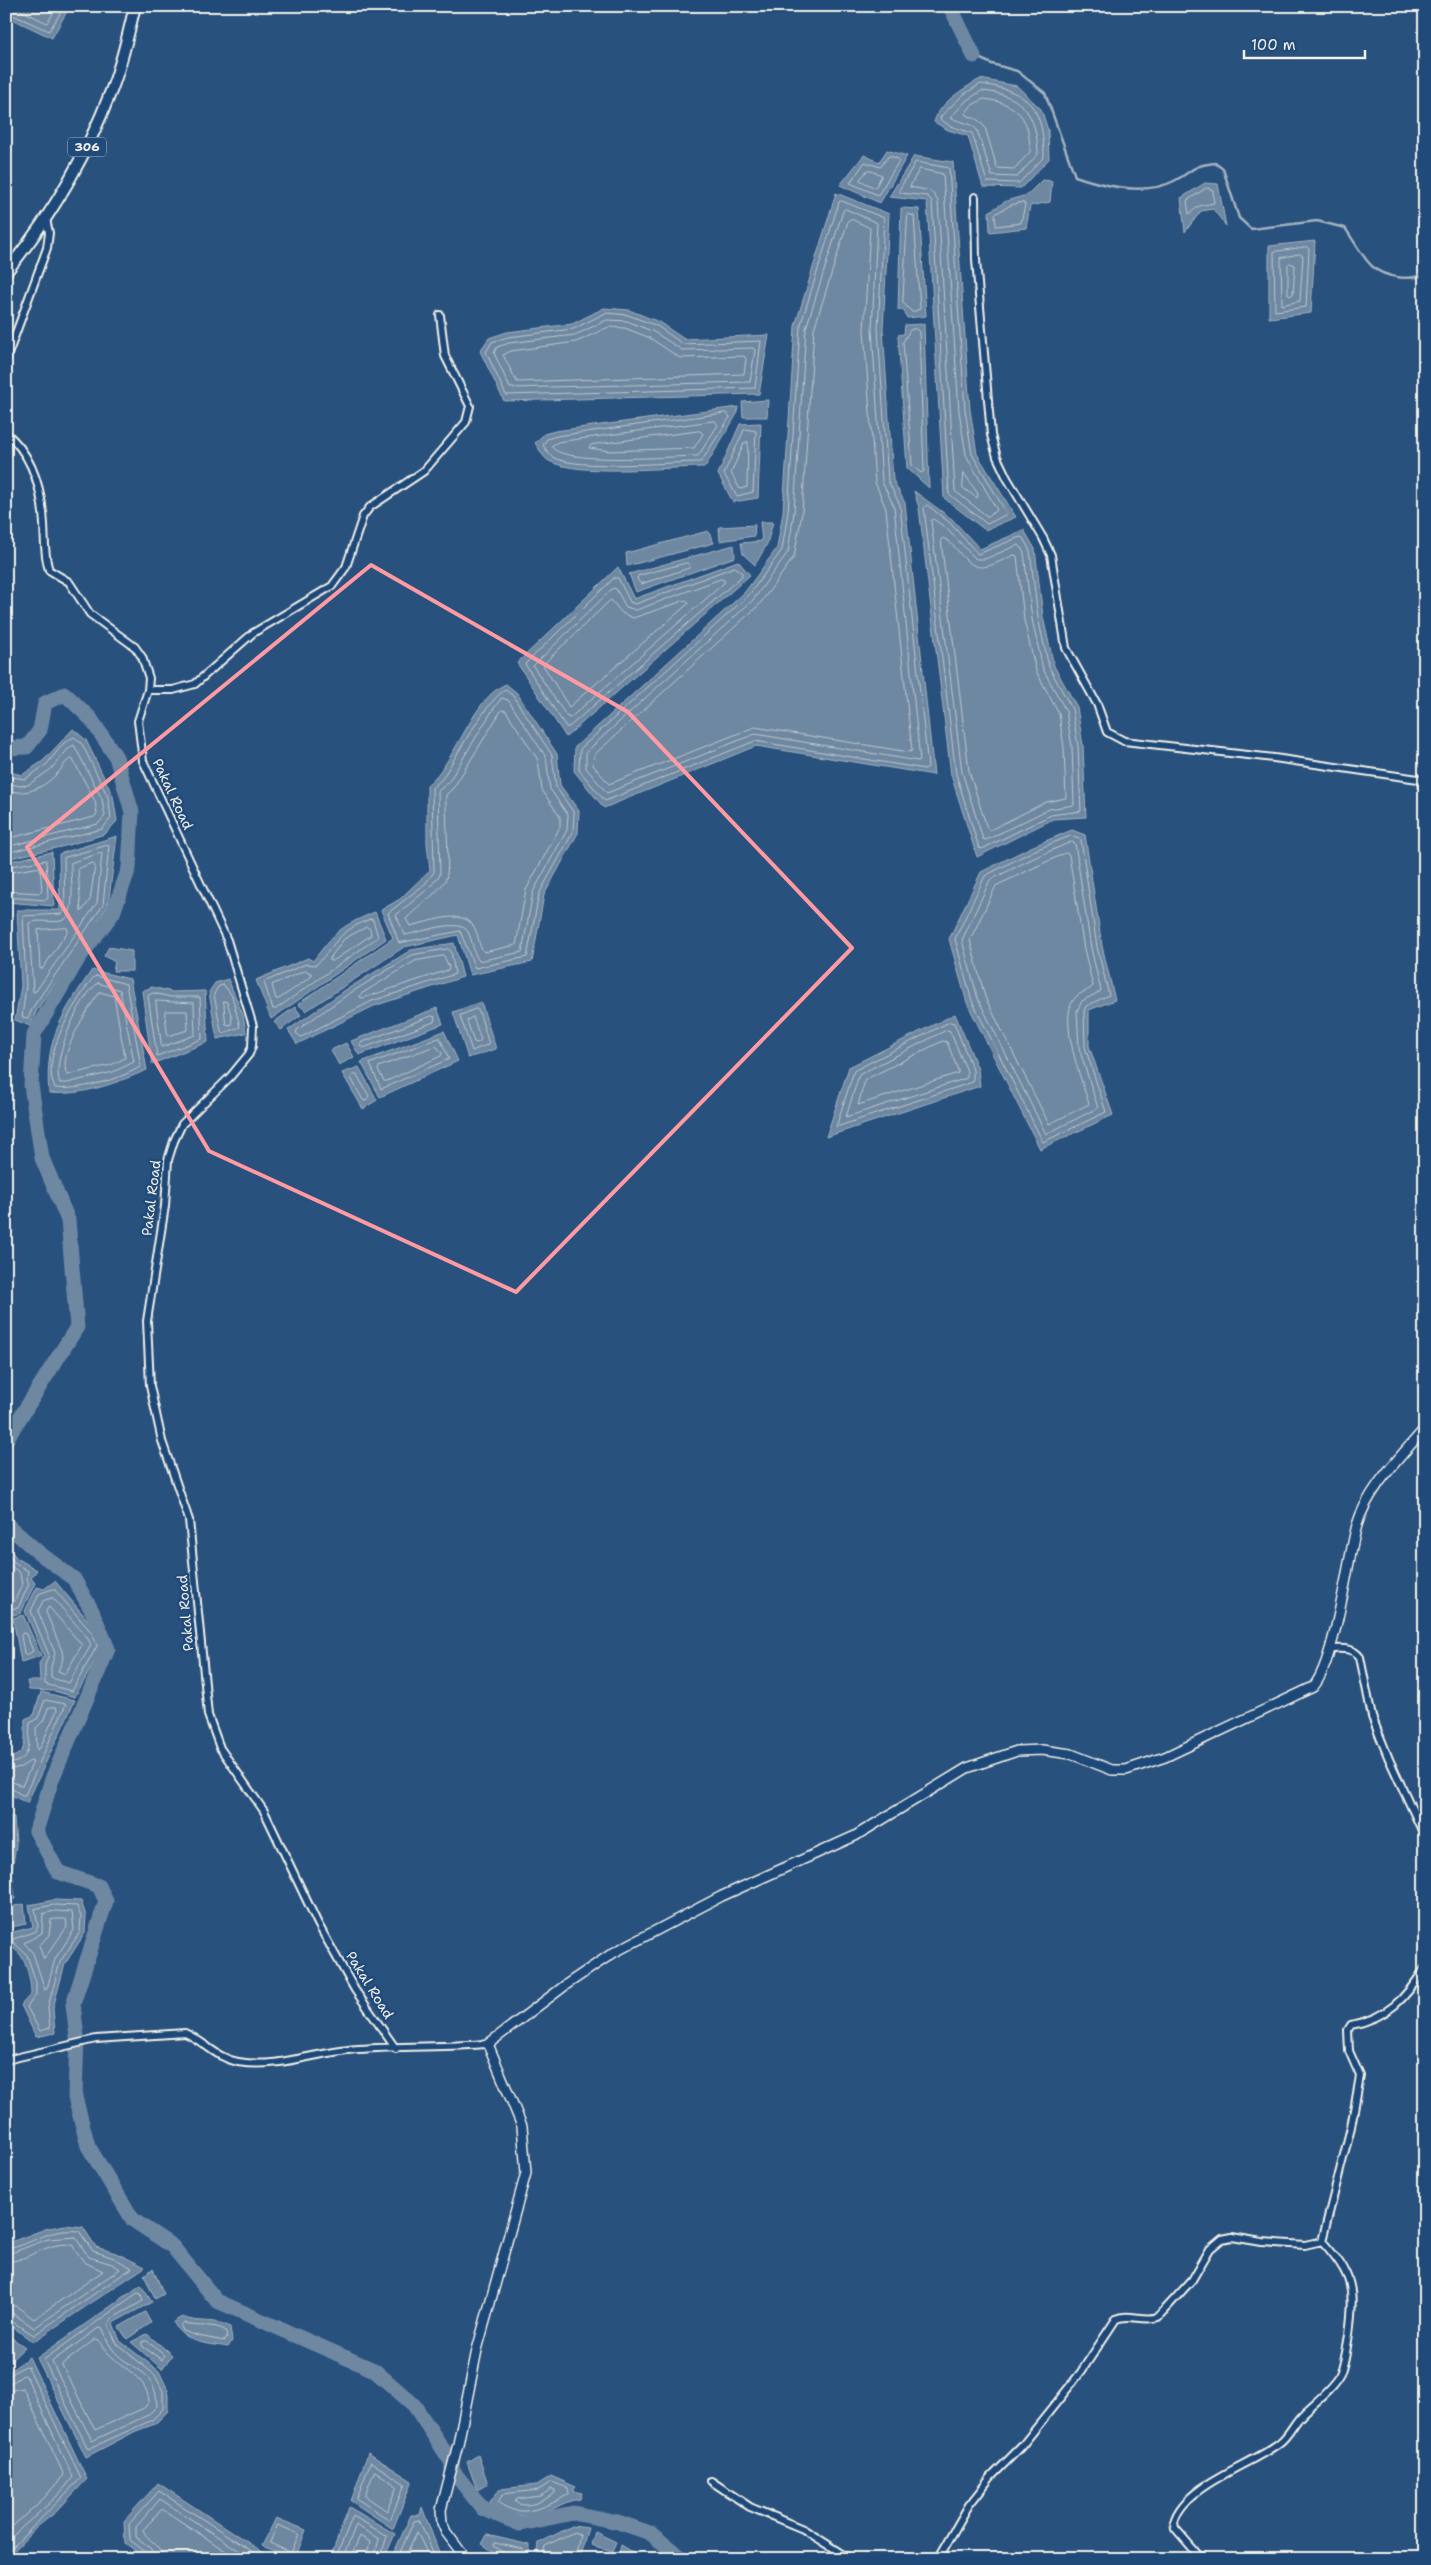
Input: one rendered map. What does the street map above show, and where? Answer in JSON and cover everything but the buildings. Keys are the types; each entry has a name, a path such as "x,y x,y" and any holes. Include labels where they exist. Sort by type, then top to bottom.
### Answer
{"main road":[{"name":"306","path":"6,272 46,219 90,141 112,90 135,6"}],"street":[{"path":"975,197 976,260 991,435 997,457 1007,478 1044,538 1051,555 1066,648 1097,704 1107,732 1124,741 1274,758 1425,780"},
{"path":"6,360 47,248 49,233 46,219"},
{"path":"148,690 173,690 195,684 253,633 332,586 346,567 363,516 370,507 424,470 466,422 470,406 445,356 440,315"},
{"name":"Pakal Road","path":"6,433 24,452 40,490 45,558 49,570 69,582 90,614 139,652 147,671 148,690 138,721 143,761 227,940 250,1014 254,1036 249,1054 230,1077 182,1124 174,1141 168,1160 165,1206 147,1321 150,1386 162,1441 189,1520 208,1715 220,1748 264,1811 274,1830 322,1932 355,1990 396,2049"},
{"path":"6,2060 96,2038 184,2033 193,2037 215,2054 236,2062 264,2064 357,2049 488,2044 566,1984 613,1953 722,1896 855,1836 967,1768 1018,1751 1042,1750 1071,1754 1112,1770 1126,1770 1166,1757 1313,1687 1320,1679 1330,1649 1358,1524 1375,1489 1425,1428"},
{"path":"1330,1649 1349,1649 1356,1652 1360,1657 1372,1717 1425,1837"},
{"path":"1322,2241 1351,2127 1360,2076 1349,2051 1348,2030 1351,2025 1366,2022 1386,2012 1408,1994 1425,1968"},
{"path":"466,2559 442,2523 441,2510 458,2444 477,2350 526,2173 522,2126 488,2044"},
{"path":"938,2559 969,2505 991,2476 1021,2446 1081,2372 1116,2319 1124,2316 1152,2319 1158,2317 1192,2280 1210,2249 1222,2239 1232,2237 1262,2242 1305,2244 1322,2241"},
{"path":"1198,2559 1200,2557 1176,2528 1176,2517 1191,2497 1281,2442 1294,2424 1340,2375 1348,2340 1352,2288 1339,2259 1322,2241"},
{"path":"711,2481 750,2507 803,2529 851,2559"}],"highlighted area":[{"path":"371,565 628,712 852,948 516,1292 209,1151 27,847"}],"water":[{"path":"6,6 70,6 52,38 6,16"},
{"path":"980,79 1017,86 1041,109 1048,130 1049,159 1021,188 983,187 968,136 948,130 934,122 941,108 947,102"},
{"path":"887,150 907,156 880,203 840,185 864,155 879,162"},
{"path":"914,156 953,162 970,410 977,454 1016,517 985,530 944,498 927,201 889,197"},
{"path":"1042,180 1052,181 1050,202 1030,206 1026,228 990,232 989,212 1006,201 1027,195"},
{"path":"1205,183 1218,184 1226,226 1213,209 1201,211 1185,232 1181,198"},
{"path":"836,193 889,214 883,329 893,480 905,503 934,775 756,746 604,808 574,771 575,747 745,592 777,548 783,512 795,326"},
{"path":"901,208 919,209 926,316 907,318 904,310 898,310"},
{"path":"1315,241 1311,313 1269,318 1269,246"},
{"path":"604,308 629,310 659,322 684,339 769,335 759,394 504,401 480,351 489,338 507,332 572,324"},
{"path":"924,324 929,488 907,468 898,335 904,334 905,325"},
{"path":"768,400 767,417 743,417 742,402"},
{"path":"738,407 737,414 705,467 624,470 581,469 563,466 547,460 535,443 544,434 555,431"},
{"path":"761,423 758,498 733,502 718,474 740,424"},
{"path":"914,491 952,519 980,549 1024,530 1035,549 1043,617 1054,666 1077,707 1083,746 1086,817 1053,819 977,857 951,775 919,508"},
{"path":"760,522 773,522 767,544 755,565 743,554 741,543 762,541"},
{"path":"755,525 754,536 720,541 719,527"},
{"path":"708,531 714,543 627,566 626,553"},
{"path":"734,545 735,557 636,592 629,574"},
{"path":"738,561 750,575 566,737 517,663 618,567 634,599"},
{"path":"506,684 517,693 557,754 560,785 579,811 578,833 544,895 532,962 470,975 458,935 404,947 306,1011 298,1004 393,938 381,910 400,899 430,870 427,843 427,785 447,761 484,702 494,691"},
{"path":"73,729 86,740 113,796 117,821 105,834 65,846 6,859 6,771 22,775 43,761"},
{"path":"1072,830 1085,835 1102,946 1115,1000 1089,1010 1089,1046 1113,1115 1040,1149 967,1003 949,939 981,872 1031,847"},
{"path":"117,836 108,906 37,1010 30,1026 15,1020 21,986 17,910 60,910 59,854"},
{"path":"52,852 54,906 6,902 6,862"},
{"path":"375,912 386,939 271,1019 256,980 308,958 313,961 339,931"},
{"path":"454,943 463,977 374,1006 297,1044 288,1030 344,991 411,950"},
{"path":"109,947 132,951 132,971 113,971 115,962 104,956"},
{"path":"92,970 130,979 147,1070 111,1084 87,1090 49,1093 48,1074 50,1057 58,1027 72,1000"},
{"path":"228,979 243,1015 246,1033 217,1039 209,992 215,983"},
{"path":"152,987 172,992 205,991 208,1042 152,1064 142,991"},
{"path":"481,1002 496,1049 468,1058 453,1012"},
{"path":"295,1007 301,1015 281,1030 274,1022"},
{"path":"437,1008 443,1024 359,1055 351,1041"},
{"path":"955,1014 978,1069 980,1086 826,1137 849,1067"},
{"path":"444,1031 458,1061 380,1097 361,1062"},
{"path":"346,1043 354,1057 339,1065 331,1050"},
{"path":"359,1067 377,1100 363,1109 342,1073"},
{"path":"6,1545 17,1558 37,1570 31,1578 35,1583 21,1613 9,1616 6,1609"},
{"path":"55,1581 97,1631 103,1647 75,1697 54,1691 29,1690 27,1681 40,1681 39,1663 44,1656 25,1611 37,1587 44,1589"},
{"path":"23,1615 41,1656 21,1662 13,1618"},
{"path":"41,1692 75,1700 27,1803 9,1794 6,1759 14,1757 22,1749 25,1739 25,1719 34,1715"},
{"path":"6,1815 14,1817 16,1845 12,1870 15,1899 6,1899"},
{"path":"54,1900 81,1901 86,1916 85,1933 65,1964 53,2008 55,2033 36,2037 21,2005 31,1994 28,1972 21,1955 10,1945 6,1934 33,1927 29,1905"},
{"path":"24,1904 26,1924 6,1928 6,1908"},
{"path":"65,2225 83,2227 96,2247 116,2253 145,2267 33,2342 6,2322 6,2244 45,2229"},
{"path":"153,2269 164,2294 155,2299 144,2275"},
{"path":"141,2285 152,2302 113,2323 120,2341 159,2371 168,2390 168,2411 155,2424 136,2431 86,2457 37,2358"},
{"path":"145,2312 151,2323 127,2339 119,2327"},
{"path":"182,2317 224,2324 230,2327 232,2341 228,2347 190,2339 173,2322"},
{"path":"6,2334 25,2347 6,2365"},
{"path":"147,2334 172,2355 162,2369 131,2342"},
{"path":"29,2357 87,2479 56,2512 37,2527 6,2559 6,2374"},
{"path":"368,2453 412,2481 393,2529 351,2501"},
{"path":"478,2455 488,2484 477,2490 467,2462"},
{"path":"551,2476 576,2487 573,2491 582,2493 580,2499 567,2502 540,2515 532,2516 510,2513 489,2503 500,2489 537,2485"},
{"path":"158,2483 273,2559 146,2559 125,2543 124,2521"},
{"path":"349,2507 395,2534 384,2559 330,2559"},
{"path":"422,2507 439,2552 447,2559 391,2559 411,2515 420,2515"},
{"path":"276,2518 306,2530 295,2559 262,2546"},
{"path":"572,2526 588,2528 579,2559 537,2559 539,2543"},
{"path":"595,2532 616,2542 612,2551 591,2545"},
{"path":"487,2535 530,2545 529,2559 504,2559 482,2544"},
{"path":"621,2545 645,2559 618,2559"}],"waterway":[{"path":"950,6 974,56"},
{"path":"974,56 992,64 1017,71 1045,93 1075,176 1111,186 1138,189 1150,188 1163,186 1174,181 1196,167 1215,163 1223,169 1239,218 1251,229 1317,221 1345,228 1366,260 1378,271 1391,276 1405,278 1425,274"},
{"path":"6,748 27,747 40,730 45,703 65,694 91,719 116,757 132,812 129,868 113,913 78,959 34,1034 31,1085 42,1158 68,1220 77,1327 6,1440"},
{"path":"6,1524 38,1552 74,1579 92,1611 108,1649 52,1779 36,1831 58,1872 99,1886 106,1901 73,2004 77,2037 75,2097 88,2146 133,2220 172,2246 217,2301 374,2370 414,2405 452,2463 452,2470 483,2509 520,2524 573,2513 618,2522 650,2533 683,2559"}]}
